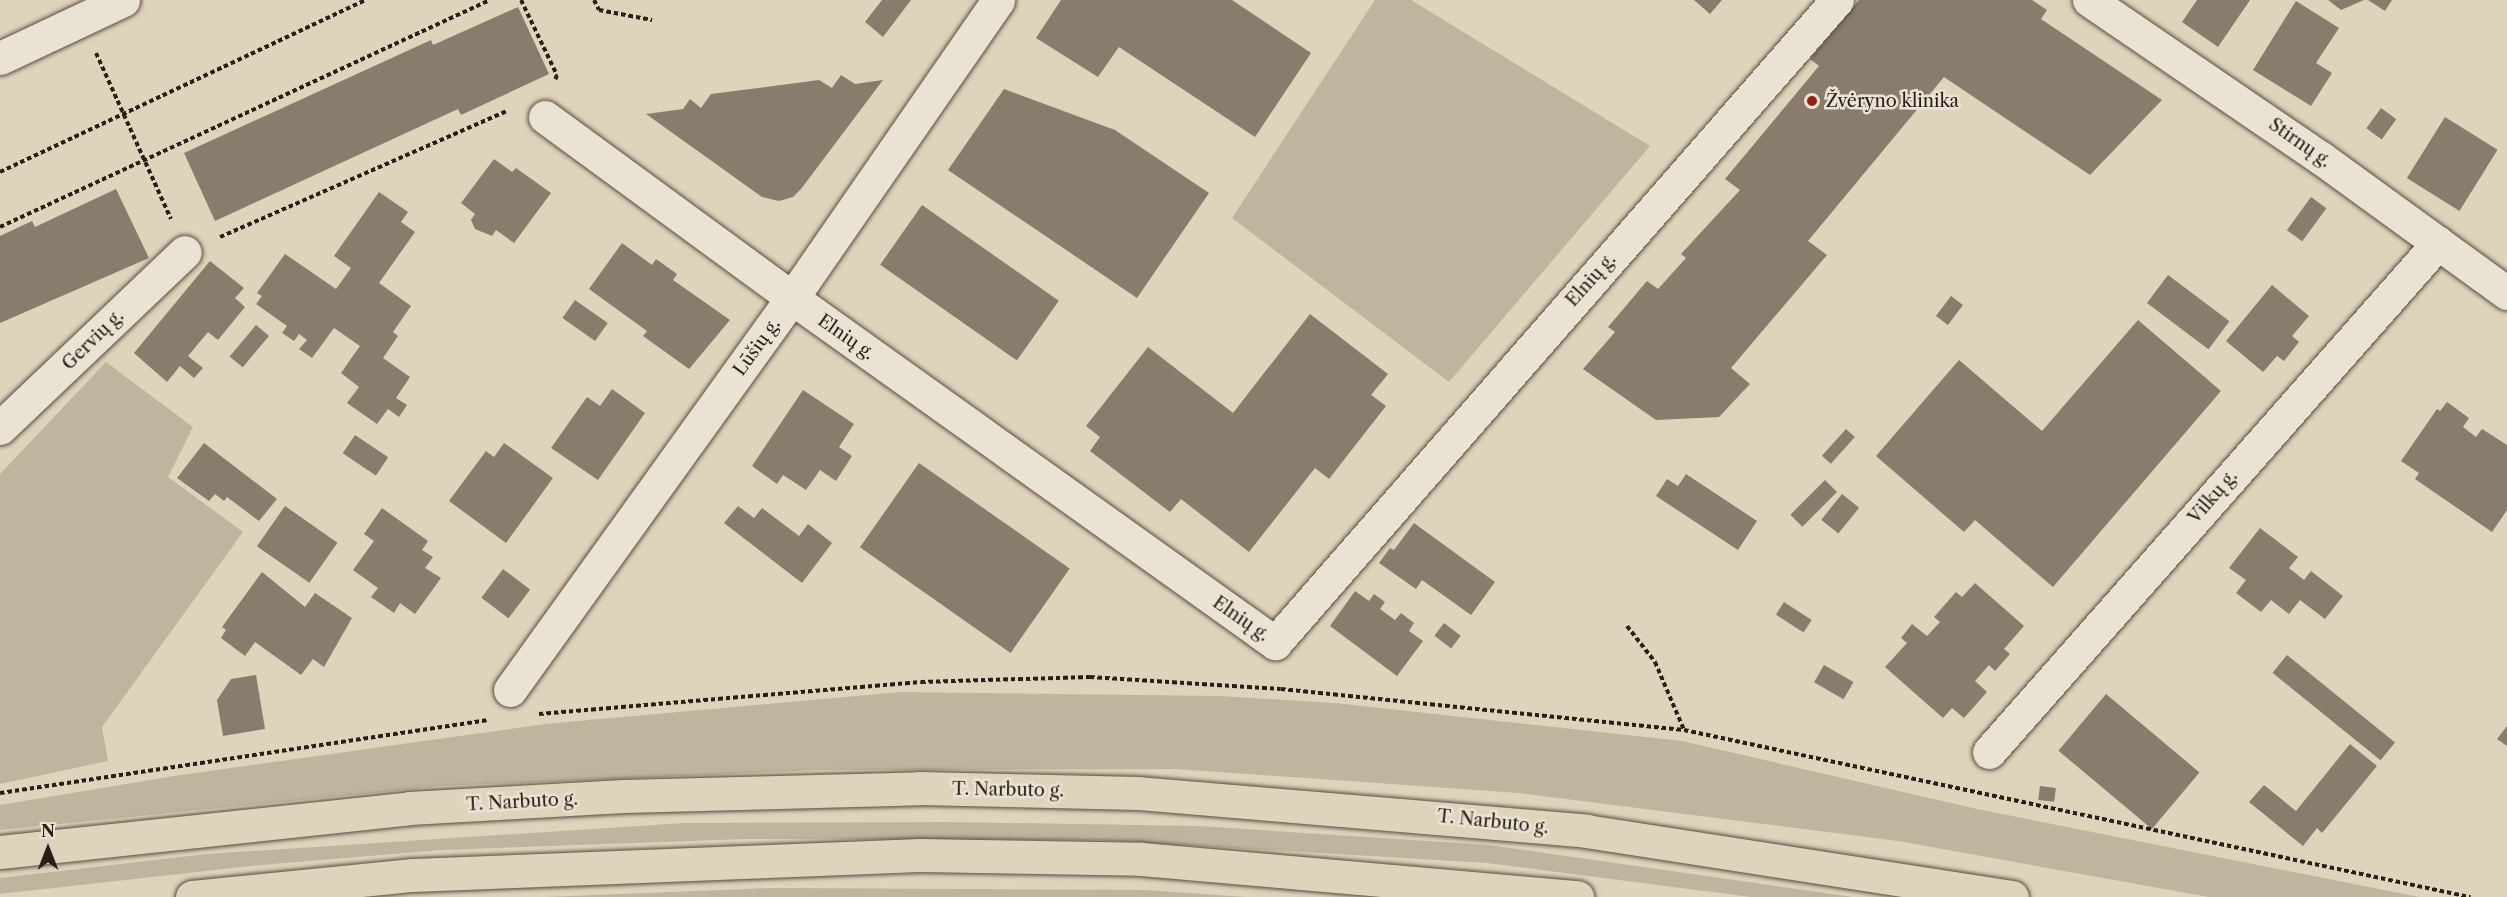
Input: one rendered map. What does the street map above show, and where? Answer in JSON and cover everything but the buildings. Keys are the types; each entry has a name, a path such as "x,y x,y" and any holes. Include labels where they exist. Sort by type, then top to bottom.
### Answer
{"main road":[{"name":"T. Narbuto g.","path":"0,852 409,808 612,797 920,788 1127,792 1357,808 1586,831 2012,897"},
{"path":"192,897 413,874 920,855 1141,859 1577,897"}],"street":[{"path":"0,58 123,0"},
{"name":"Lūšių g.","path":"510,690 792,298 998,0"},
{"name":"Elnių g.","path":"545,117 792,298 1275,643 1837,0"},
{"name":"Stirnų g.","path":"2089,0 2218,86 2507,293"},
{"name":"Vilkų g.","path":"1989,752 2438,243"},
{"name":"Gervių g.","path":"0,429 185,252"}],"path":[{"path":"0,172 124,116 366,0"},
{"path":"0,227 490,0"},
{"path":"81,20 185,252 510,110 545,117 557,75 521,0"},
{"path":"594,0 599,10 652,20"},
{"path":"1627,626 1655,662 1684,730"},
{"path":"532,715 921,682 1090,677 1281,689 1684,730 2470,897"},
{"path":"0,793 496,719"}],"shaded area":[{"path":"1375,0 1411,0 1650,146 1449,382 1232,218"},
{"path":"106,362 193,427 168,477 243,532 102,727 108,761 0,784 0,474"},
{"path":"901,692 1218,696 1335,703 1682,741 1977,809 2419,897 2209,897 1898,841 1519,793 1176,769 821,770 441,786 0,830 0,805 174,776 545,724"},
{"path":"946,822 1198,826 1489,845 1853,897 1751,897 1487,863 1102,840 745,839 441,850 261,865 0,894 0,878 207,854 685,823"},
{"path":"773,888 1145,890 1246,897 545,897"}],"place":[{"name":"Žvėryno klinika","path":"1812,101"}]}
